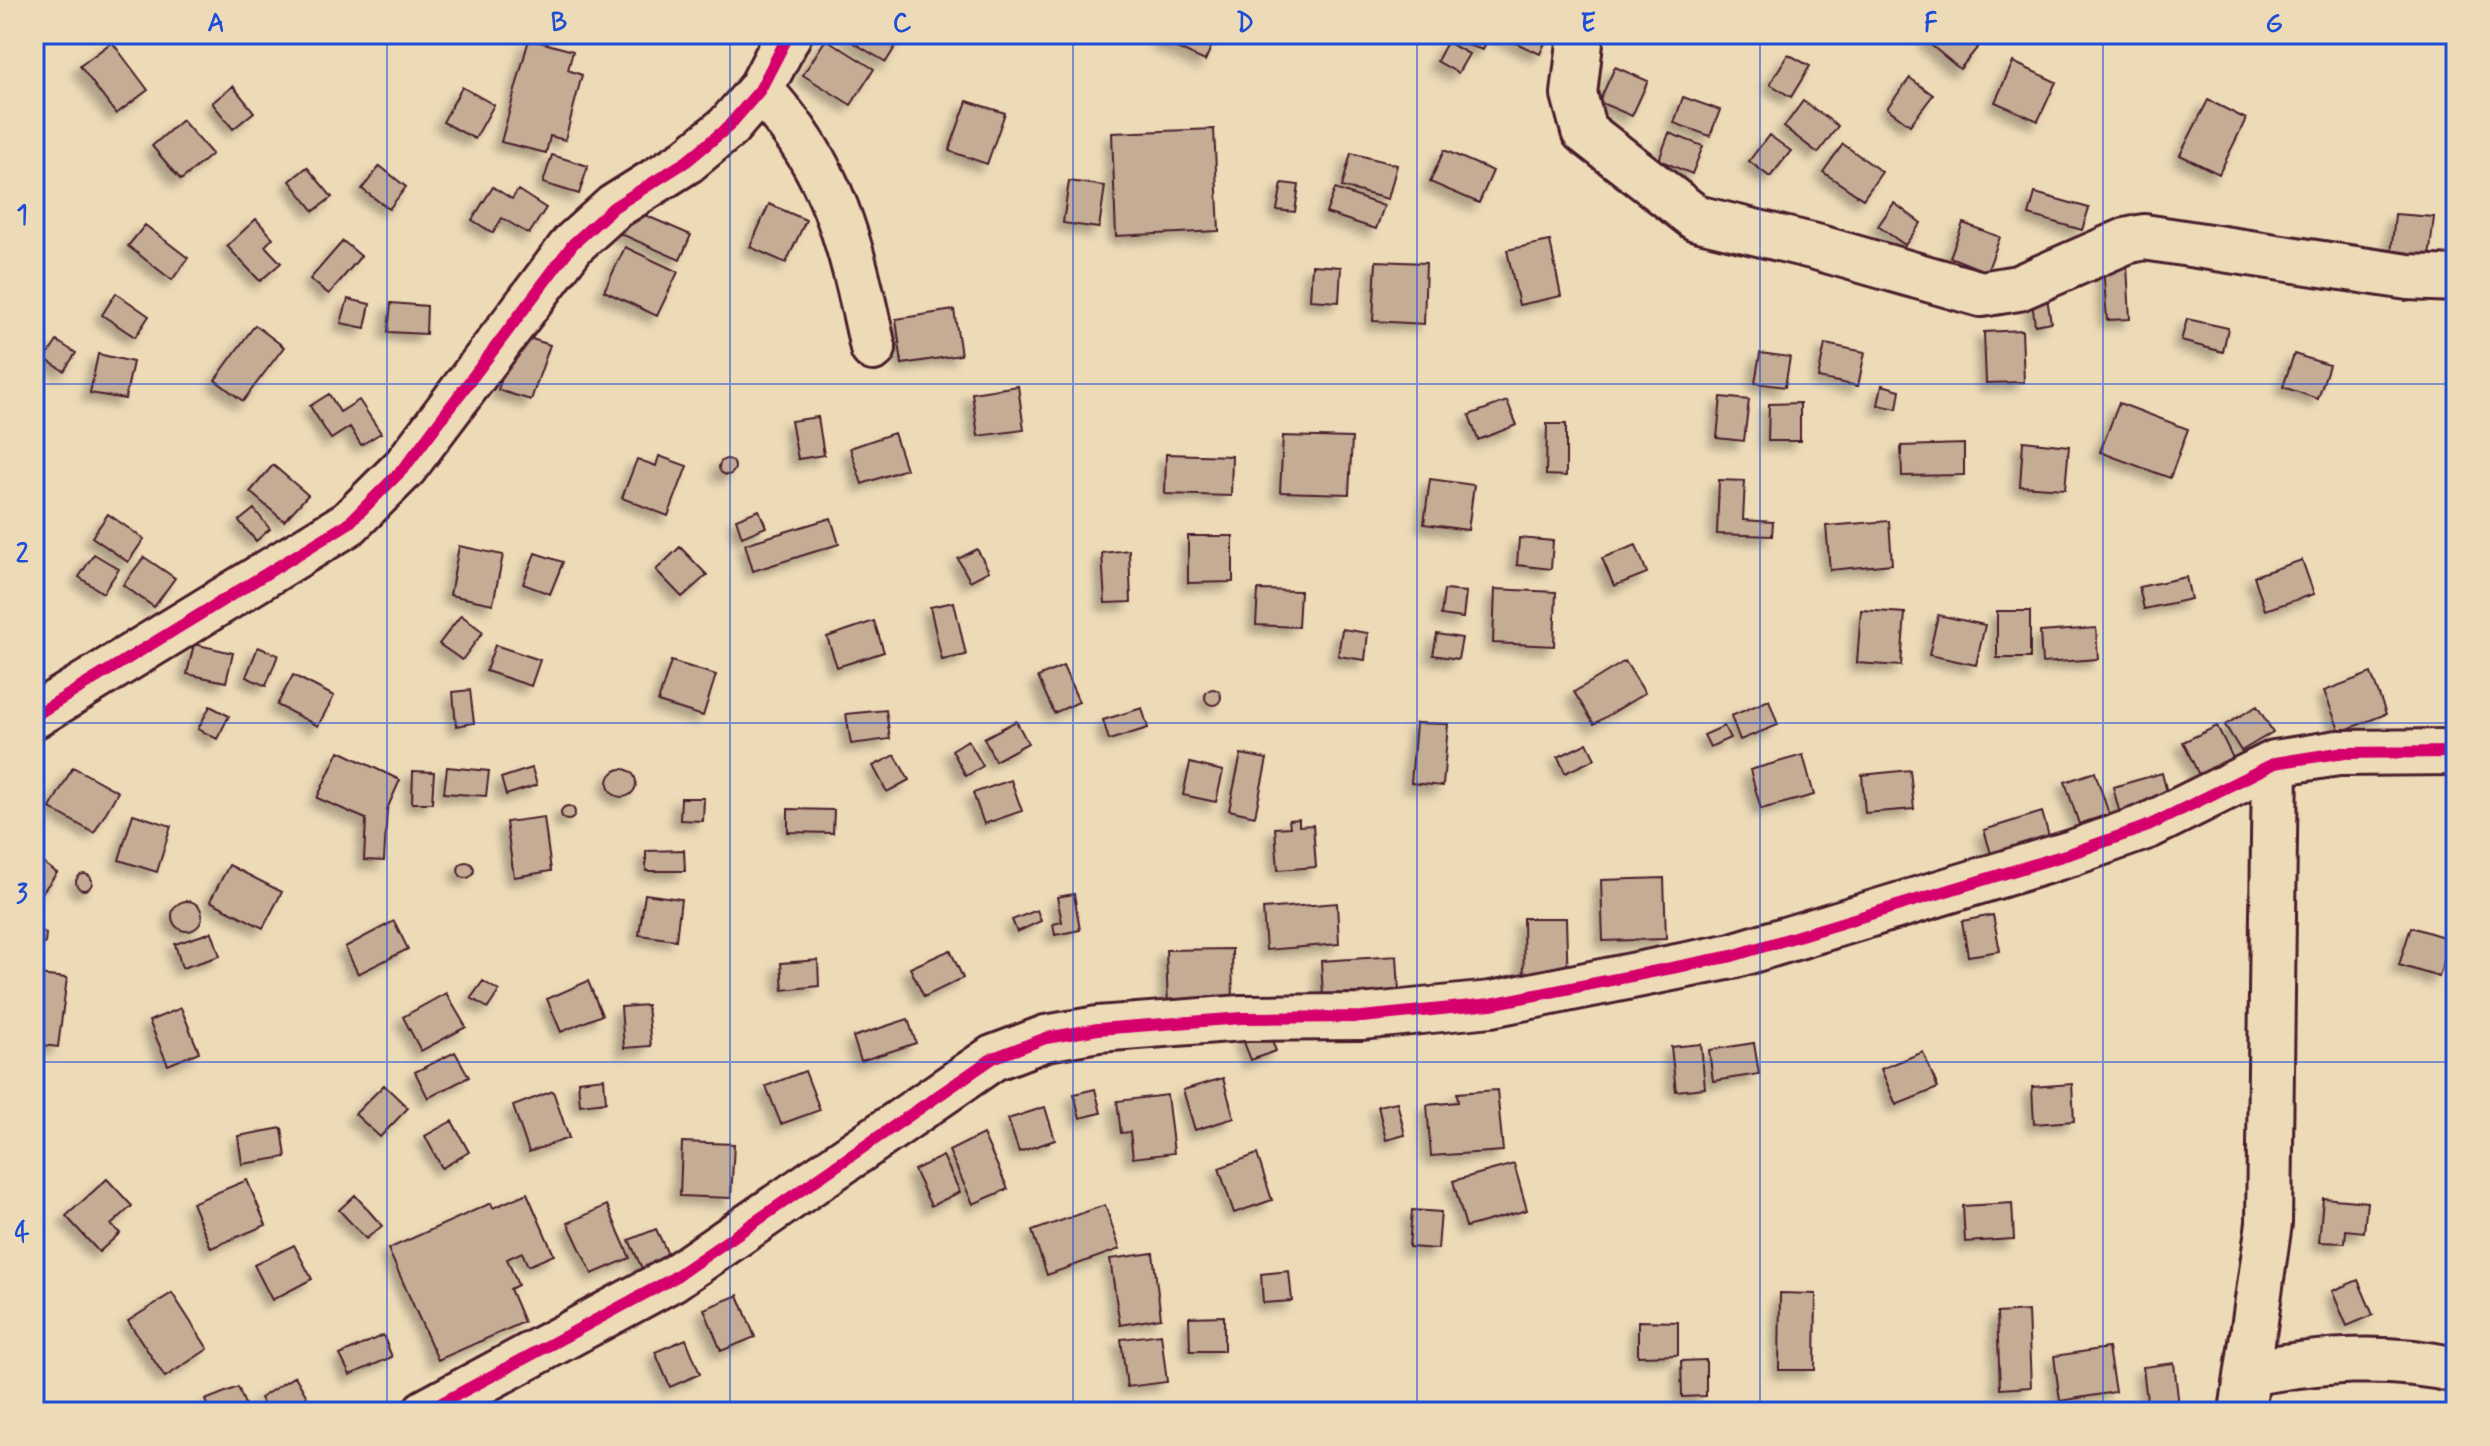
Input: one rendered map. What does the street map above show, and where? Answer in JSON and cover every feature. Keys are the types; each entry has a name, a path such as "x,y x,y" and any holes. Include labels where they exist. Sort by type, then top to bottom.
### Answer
{"street":[{"path":"34,716 349,523 405,467 573,244 614,207 687,161 728,127 760,90 789,34"},
{"path":"1581,34 1574,94 1584,131 1696,218 1816,247 1981,294 2018,288 2126,241 2144,237 2408,277 2456,279"},
{"path":"760,90 793,124 815,158 845,234 873,348"},
{"path":"425,1412 672,1279 993,1058 1046,1038 1098,1029 1213,1020 1362,1017 1491,1004 1732,956 2072,853 2148,826 2275,763 2338,753 2456,752"},
{"path":"2245,1393 2269,1223 2275,763"},
{"path":"2245,1393 2313,1361 2415,1361 2456,1370"}],"building":[{"path":"850,34 903,34 886,62 847,39"},
{"path":"1161,34 1217,34 1205,61 1159,40"},
{"path":"1461,34 1489,34 1483,50 1458,42"},
{"path":"1496,34 1549,34 1540,54"},
{"path":"1932,34 1962,34 1978,47 1960,69 1926,41"},
{"path":"529,39 573,51 568,70 582,75 565,140 550,136 546,153 501,142"},
{"path":"826,39 874,69 851,105 803,75"},
{"path":"112,42 148,90 116,114 80,66"},
{"path":"1447,42 1469,54 1458,73 1437,61"},
{"path":"1788,54 1810,66 1791,97 1770,84"},
{"path":"2013,62 2056,82 2038,121 1995,102"},
{"path":"1615,67 1648,81 1632,116 1599,102"},
{"path":"1910,78 1933,95 1910,125 1887,108"},
{"path":"233,86 254,112 233,129 212,103"},
{"path":"462,87 494,105 475,139 443,122"},
{"path":"1683,97 1720,110 1710,136 1674,123"},
{"path":"2208,100 2246,119 2219,174 2180,155"},
{"path":"967,101 1005,113 987,164 949,151"},
{"path":"1803,101 1838,126 1818,153 1784,127"},
{"path":"182,120 212,154 181,180 152,146"},
{"path":"1214,129 1219,231 1116,236 1112,133"},
{"path":"1669,133 1703,146 1692,174 1659,160"},
{"path":"1769,135 1791,151 1770,177 1749,161"},
{"path":"1843,144 1882,172 1863,199 1823,172"},
{"path":"1444,150 1493,171 1479,203 1430,182"},
{"path":"1351,153 1397,165 1388,199 1342,187"},
{"path":"552,155 588,166 579,194 543,183"},
{"path":"380,166 406,187 389,209 362,189"},
{"path":"307,167 332,197 314,211 290,181"},
{"path":"1069,181 1105,186 1099,228 1063,223"},
{"path":"1282,183 1299,185 1295,212 1277,210"},
{"path":"493,187 512,199 518,190 546,208 529,234 502,218 493,233 472,220"},
{"path":"1335,189 1384,206 1376,229 1326,213"},
{"path":"2035,193 2089,208 2082,230 2029,215"},
{"path":"1894,203 1921,223 1905,245 1878,226"},
{"path":"769,204 806,220 786,263 750,247"},
{"path":"631,209 691,235 680,260 619,233"},
{"path":"2395,214 2434,217 2429,258 2391,255"},
{"path":"256,219 273,238 265,246 281,263 260,281 227,246"},
{"path":"1963,223 2000,237 1987,272 1950,257"},
{"path":"145,225 188,258 172,280 128,246"},
{"path":"343,241 361,256 329,294 310,279"},
{"path":"1550,241 1561,296 1519,305 1507,250"},
{"path":"625,247 678,272 657,316 604,291"},
{"path":"1376,261 1426,263 1424,324 1373,321"},
{"path":"1312,265 1341,267 1339,302 1310,300"},
{"path":"2127,265 2130,319 2107,320 2103,266"},
{"path":"116,293 149,316 135,337 102,315"},
{"path":"2047,298 2051,322 2035,325 2032,301"},
{"path":"348,299 370,304 365,328 341,323"},
{"path":"391,303 427,306 426,334 388,332"},
{"path":"954,310 961,355 902,364 896,319"},
{"path":"2187,319 2228,328 2223,352 2181,341"},
{"path":"255,325 284,347 243,401 215,380"},
{"path":"2022,330 2024,382 1986,383 1984,332"},
{"path":"517,334 550,345 531,400 498,390"},
{"path":"57,341 76,353 64,371 45,359"},
{"path":"1825,344 1865,352 1858,386 1818,378"},
{"path":"1760,353 1790,357 1785,387 1755,383"},
{"path":"98,354 133,362 125,399 90,393"},
{"path":"2294,354 2329,365 2318,399 2283,387"},
{"path":"1882,385 1900,390 1897,409 1878,405"},
{"path":"1018,386 1024,430 978,436 972,393"},
{"path":"329,394 340,412 359,400 381,433 361,445 350,427 331,439 310,406"},
{"path":"1721,397 1749,400 1744,441 1717,438"},
{"path":"1507,401 1517,425 1478,440 1469,415"},
{"path":"1800,403 1800,441 1768,441 1769,404"},
{"path":"2119,403 2188,429 2170,478 2100,452"},
{"path":"818,417 824,455 798,459 791,421"},
{"path":"1547,424 1566,424 1566,476 1546,475"},
{"path":"894,433 906,469 862,484 850,448"},
{"path":"1283,436 1352,438 1349,494 1280,492"},
{"path":"2023,441 2069,446 2065,489 2020,486"},
{"path":"1964,444 1964,475 1902,476 1901,446"},
{"path":"1166,454 1232,456 1231,496 1165,494"},
{"path":"659,456 687,466 668,516 622,498 637,459 656,466"},
{"path":"727,459 735,467 727,475 719,467"},
{"path":"273,465 308,495 284,521 250,492"},
{"path":"1430,479 1474,485 1468,530 1424,524"},
{"path":"1719,480 1745,481 1743,520 1773,522 1772,536 1717,534"},
{"path":"254,509 270,529 256,541 239,521"},
{"path":"759,510 766,527 742,537 736,519"},
{"path":"108,514 144,539 128,562 92,537"},
{"path":"831,518 839,544 753,571 745,544"},
{"path":"1889,521 1892,564 1830,570 1826,526"},
{"path":"1188,536 1233,536 1233,582 1188,583"},
{"path":"1519,538 1553,541 1551,569 1517,565"},
{"path":"1636,545 1647,573 1614,586 1602,558"},
{"path":"459,546 503,555 493,604 450,595"},
{"path":"680,547 707,575 682,597 656,570"},
{"path":"977,549 989,571 970,581 958,559"},
{"path":"1129,550 1131,602 1105,603 1102,553"},
{"path":"535,553 563,562 550,594 523,584"},
{"path":"94,554 119,569 103,593 79,577"},
{"path":"144,557 175,578 154,607 123,585"},
{"path":"2302,560 2314,594 2265,610 2254,576"},
{"path":"2186,577 2191,599 2144,609 2139,587"},
{"path":"1495,589 1556,592 1554,646 1493,643"},
{"path":"1258,590 1300,591 1298,627 1256,625"},
{"path":"1444,590 1466,592 1463,618 1441,615"},
{"path":"954,602 966,655 942,660 930,607"},
{"path":"1861,610 1905,613 1901,666 1857,663"},
{"path":"1997,611 2030,611 2030,658 1997,658"},
{"path":"461,615 483,632 462,660 439,644"},
{"path":"1938,615 1985,625 1976,665 1929,655"},
{"path":"874,621 884,652 837,667 827,637"},
{"path":"2096,628 2098,659 2042,663 2040,632"},
{"path":"1342,629 1368,633 1365,660 1338,656"},
{"path":"1437,634 1462,638 1458,659 1433,655"},
{"path":"194,644 233,653 226,682 187,674"},
{"path":"495,645 540,660 531,686 486,671"},
{"path":"258,647 278,655 266,686 246,677"},
{"path":"671,661 716,675 703,716 658,702"},
{"path":"1625,661 1645,693 1594,724 1574,692"},
{"path":"1063,666 1079,702 1054,713 1038,677"},
{"path":"2371,673 2386,714 2340,732 2324,691"},
{"path":"293,675 334,696 318,726 277,705"},
{"path":"1213,689 1221,697 1213,705 1205,697"},
{"path":"470,690 474,723 456,726 453,692"},
{"path":"1769,700 1778,725 1740,740 1731,716"},
{"path":"210,706 229,716 217,739 198,729"},
{"path":"2257,706 2273,732 2241,751 2225,725"},
{"path":"1142,708 1148,728 1109,740 1103,720"},
{"path":"886,710 890,739 851,744 846,714"},
{"path":"1016,721 1028,743 995,761 984,738"},
{"path":"1416,723 1448,724 1443,786 1411,783"},
{"path":"1724,726 1730,738 1710,747 1704,735"},
{"path":"2217,726 2233,758 2199,775 2183,742"},
{"path":"968,740 983,766 966,776 952,750"},
{"path":"1587,743 1595,759 1565,773 1558,757"},
{"path":"339,751 400,780 387,809 384,861 364,860 366,819 317,798"},
{"path":"1241,754 1267,759 1255,816 1229,810"},
{"path":"895,755 909,780 887,792 873,766"},
{"path":"1803,755 1814,795 1761,809 1750,770"},
{"path":"1190,763 1223,771 1216,802 1183,795"},
{"path":"73,767 118,792 94,833 50,808"},
{"path":"447,767 489,771 486,796 444,793"},
{"path":"532,768 537,785 506,795 501,778"},
{"path":"622,769 632,773 636,783 632,793 622,797 612,793 608,783 612,773"},
{"path":"1910,770 1914,809 1865,813 1862,775"},
{"path":"413,771 434,772 432,803 412,803"},
{"path":"2095,772 2109,814 2079,824 2065,782"},
{"path":"2162,773 2171,808 2122,822 2113,787"},
{"path":"1011,780 1022,811 984,824 973,793"},
{"path":"681,798 704,798 703,821 680,820"},
{"path":"568,806 575,813 568,820 561,813"},
{"path":"788,809 834,810 833,833 788,832"},
{"path":"2042,812 2053,850 1995,867 1984,830"},
{"path":"133,814 171,826 157,872 119,860"},
{"path":"544,817 551,871 514,877 506,822"},
{"path":"1299,819 1299,826 1313,825 1316,867 1278,870 1275,828 1290,827 1289,820"},
{"path":"684,850 685,871 646,871 646,851"},
{"path":"34,856 57,873 34,903"},
{"path":"466,862 474,870 466,878 458,870"},
{"path":"229,865 282,892 263,928 210,901"},
{"path":"84,874 92,882 84,890 76,882"},
{"path":"1664,878 1666,939 1603,941 1601,880"},
{"path":"645,894 681,899 676,940 639,935"},
{"path":"1074,894 1080,930 1055,935 1053,924 1062,922 1057,897"},
{"path":"187,901 197,906 202,916 197,926 187,931 177,926 172,916 177,906"},
{"path":"1337,903 1339,944 1266,950 1263,909"},
{"path":"1037,910 1041,921 1017,932 1012,920"},
{"path":"1993,915 2000,951 1968,956 1962,921"},
{"path":"1523,918 1566,918 1568,985 1524,985"},
{"path":"394,921 408,949 358,974 345,947"},
{"path":"34,926 46,934 45,943 38,949 34,949"},
{"path":"2411,927 2450,939 2439,977 2399,965"},
{"path":"212,932 220,956 182,968 175,944"},
{"path":"1232,949 1233,1005 1168,1007 1166,950"},
{"path":"950,950 963,978 924,997 910,968"},
{"path":"1397,956 1400,1008 1324,1013 1321,961"},
{"path":"818,960 819,986 783,990 781,963"},
{"path":"37,975 67,978 58,1047 34,1044"},
{"path":"483,981 499,991 488,1008 471,998"},
{"path":"588,981 602,1015 561,1032 547,999"},
{"path":"446,993 466,1027 421,1051 403,1017"},
{"path":"647,1005 651,1046 624,1048 621,1007"},
{"path":"181,1008 199,1052 168,1065 149,1021"},
{"path":"908,1019 916,1043 861,1061 853,1037"},
{"path":"1267,1028 1276,1051 1251,1060 1242,1037"},
{"path":"1754,1043 1759,1074 1713,1081 1709,1050"},
{"path":"1701,1044 1705,1088 1676,1091 1671,1047"},
{"path":"455,1052 469,1077 428,1098 415,1072"},
{"path":"1923,1052 1938,1088 1896,1105 1881,1069"},
{"path":"805,1071 820,1110 781,1124 766,1086"},
{"path":"604,1078 606,1102 580,1105 578,1081"},
{"path":"1223,1078 1234,1118 1195,1130 1183,1090"},
{"path":"2072,1084 2074,1121 2034,1124 2032,1087"},
{"path":"384,1085 408,1108 380,1137 355,1114"},
{"path":"1095,1089 1101,1113 1080,1118 1074,1094"},
{"path":"1497,1090 1503,1151 1431,1156 1427,1105 1458,1102 1457,1093"},
{"path":"553,1091 569,1138 529,1152 513,1106"},
{"path":"1167,1095 1174,1153 1133,1158 1130,1132 1121,1133 1117,1101"},
{"path":"1397,1102 1405,1135 1386,1140 1378,1106"},
{"path":"1045,1107 1055,1140 1019,1152 1008,1119"},
{"path":"452,1121 469,1152 442,1168 425,1136"},
{"path":"282,1128 286,1157 242,1164 238,1136"},
{"path":"983,1134 1008,1189 973,1204 949,1151"},
{"path":"682,1142 734,1144 731,1198 680,1196"},
{"path":"1257,1154 1272,1200 1234,1213 1219,1168"},
{"path":"943,1156 960,1192 931,1206 914,1170"},
{"path":"1514,1164 1527,1210 1466,1227 1453,1181"},
{"path":"107,1179 132,1206 111,1225 120,1233 99,1252 66,1216"},
{"path":"247,1180 266,1225 211,1248 192,1203"},
{"path":"527,1193 554,1255 528,1266 522,1252 507,1259 518,1285 510,1289 524,1322 438,1360 388,1249 491,1203 493,1208"},
{"path":"355,1195 382,1226 366,1239 339,1210"},
{"path":"2323,1198 2367,1202 2364,1232 2346,1230 2345,1243 2319,1242"},
{"path":"2012,1203 2014,1239 1965,1242 1963,1206"},
{"path":"607,1205 630,1258 592,1274 568,1223"},
{"path":"1105,1205 1120,1249 1047,1275 1032,1231"},
{"path":"1412,1210 1441,1212 1438,1249 1409,1247"},
{"path":"656,1229 676,1271 649,1284 629,1240"},
{"path":"294,1245 312,1279 272,1300 254,1265"},
{"path":"1153,1253 1161,1318 1120,1325 1110,1259"},
{"path":"1289,1271 1292,1301 1263,1303 1261,1274"},
{"path":"2358,1280 2373,1315 2347,1326 2332,1291"},
{"path":"172,1293 208,1349 165,1377 128,1321"},
{"path":"1780,1293 1816,1294 1815,1370 1779,1370"},
{"path":"738,1295 755,1337 721,1351 704,1309"},
{"path":"2028,1311 2031,1387 2000,1389 1997,1313"},
{"path":"1224,1316 1224,1351 1190,1351 1189,1317"},
{"path":"1638,1321 1678,1322 1678,1355 1638,1356"},
{"path":"1161,1334 1167,1382 1127,1387 1121,1339"},
{"path":"383,1335 392,1357 350,1375 340,1355"},
{"path":"686,1339 700,1374 670,1387 655,1352"},
{"path":"2108,1348 2115,1392 2060,1401 2054,1356"},
{"path":"1706,1360 1706,1396 1682,1397 1681,1361"},
{"path":"2174,1363 2179,1406 2148,1409 2143,1367"},
{"path":"295,1376 307,1397 282,1412 268,1412 260,1398"},
{"path":"238,1387 248,1412 210,1412 205,1400"}],"cycle path":[{"path":"34,716 349,523 405,467 573,244 614,207 687,161 728,127 760,90 789,34"},
{"path":"425,1412 672,1279 993,1058 1046,1038 1098,1029 1242,1018 1362,1017 1491,1004 1732,956 2072,853 2148,826 2275,763 2338,753 2456,752"}]}
